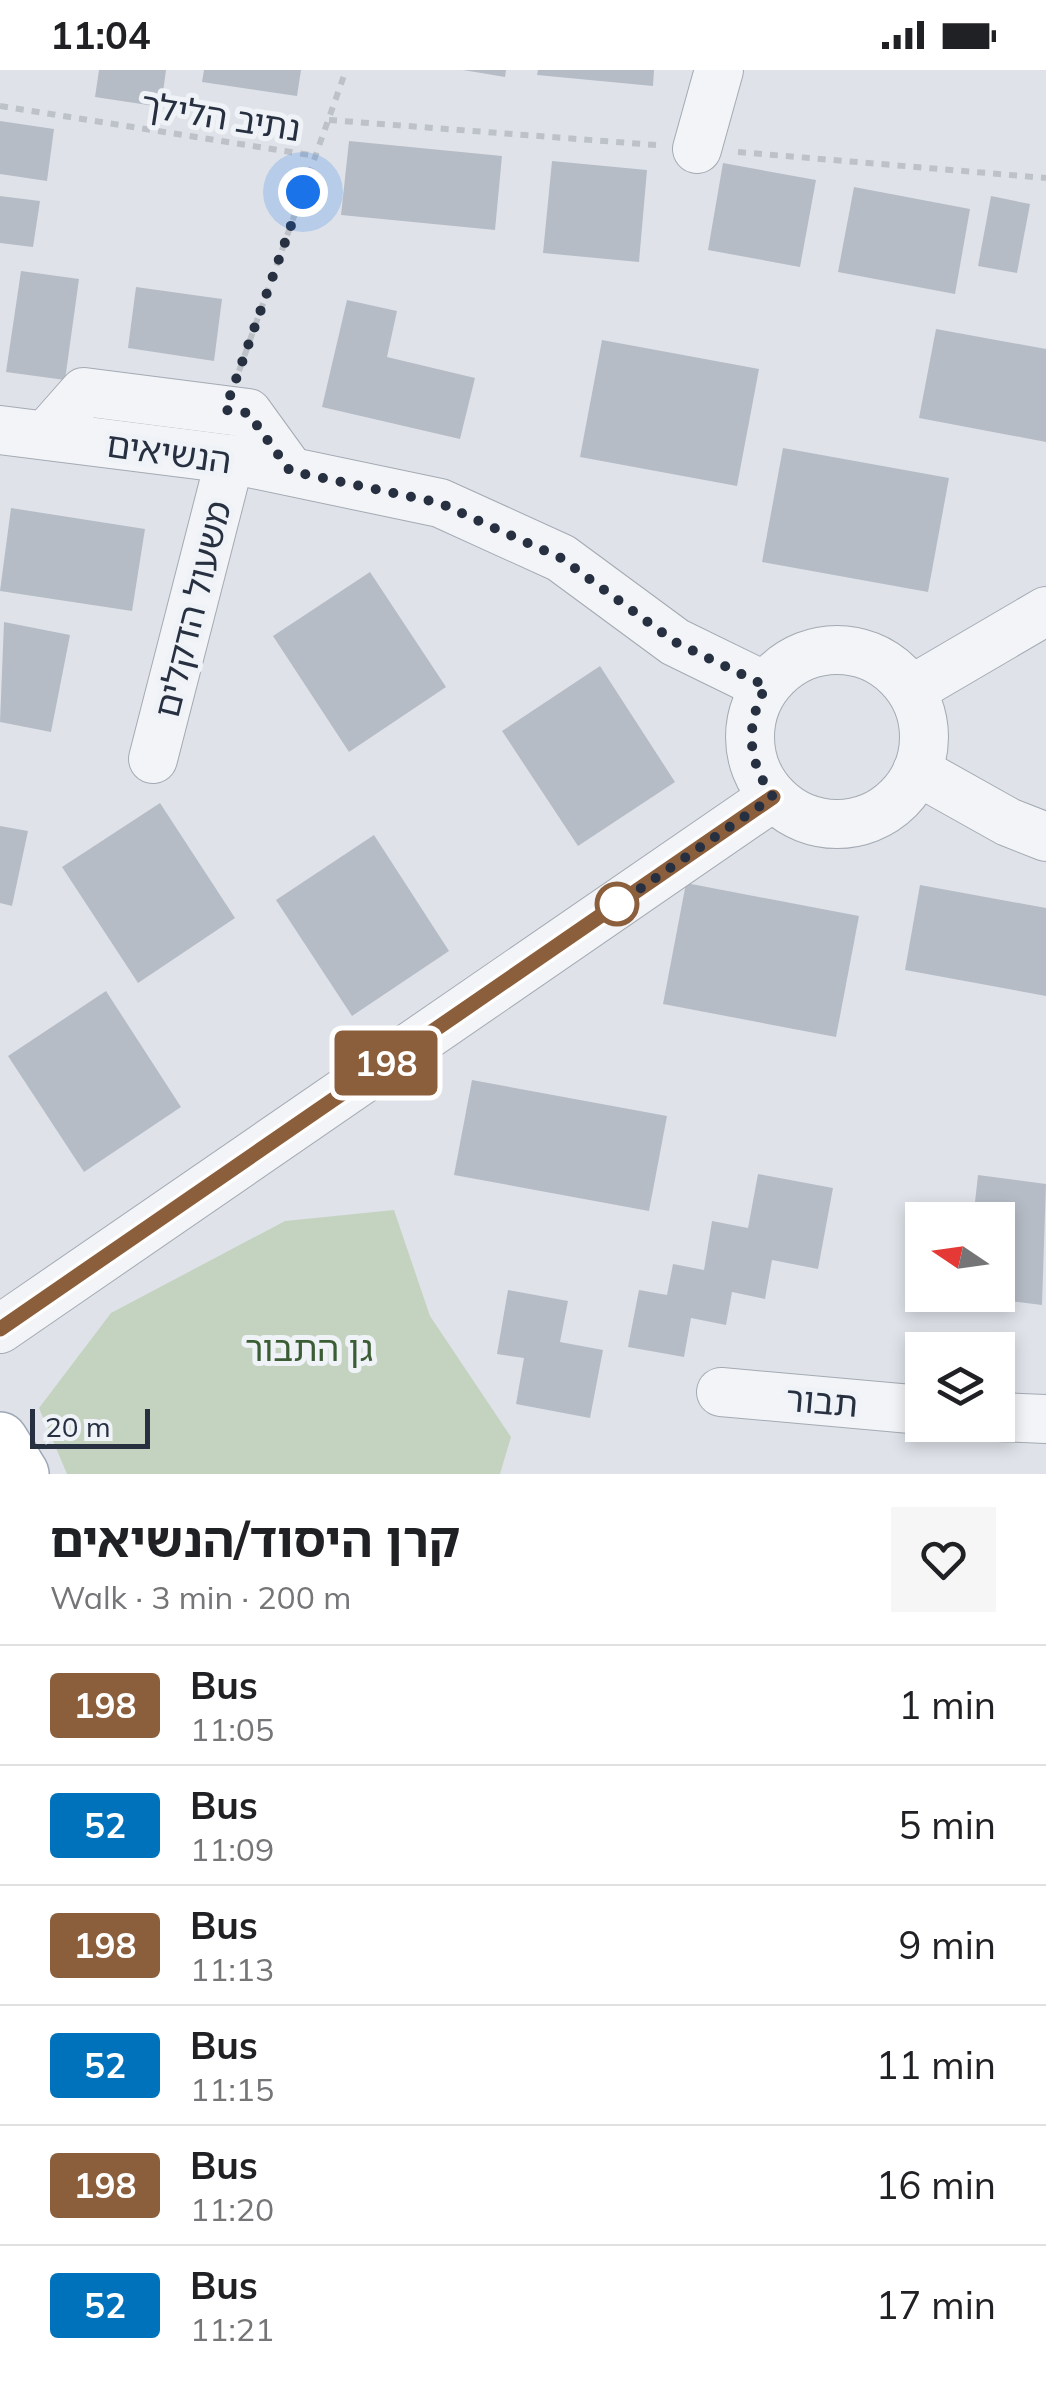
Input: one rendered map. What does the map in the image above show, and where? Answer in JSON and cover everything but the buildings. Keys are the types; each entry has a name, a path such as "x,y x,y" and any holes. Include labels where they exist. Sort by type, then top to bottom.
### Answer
{"main road":[{"path":"0,1440 21,1474"}],"street":[{"path":"697,148 719,70"},
{"path":"23,432 84,392 248,413 290,471"},
{"name":"הנשיאים","path":"23,432 230,459 440,503 561,558 675,642 766,686"},
{"name":"משעול הדקלים","path":"154,759 230,459"},
{"path":"912,690 1046,611"},
{"path":"840,649 880,660 912,690 923,721 917,771 905,792 864,820 840,825 815,822 792,812 773,797 751,754 752,719 766,686 798,658 840,649"},
{"path":"917,771 1008,822 1046,838"},
{"path":"0,1329 773,797"},
{"name":"תבור","path":"721,1392 905,1408"},
{"path":"1015,1417 1046,1418"}],"path":[{"path":"225,410 346,70"},
{"name":"נתיב הלילך","path":"0,106 316,156"}],"green space":[{"name":"גן התבור","path":"394,1210 430,1316 511,1437 500,1474 67,1474 39,1408 111,1313 285,1221"}],"bus line":[{"name":"198","path":"0,1329 773,797"}],"route":[{"path":"303,192 225,410 248,413 290,471 440,503 561,558 675,642 766,686 754,707 751,754 759,778 773,797 612,908 617,904"}]}
